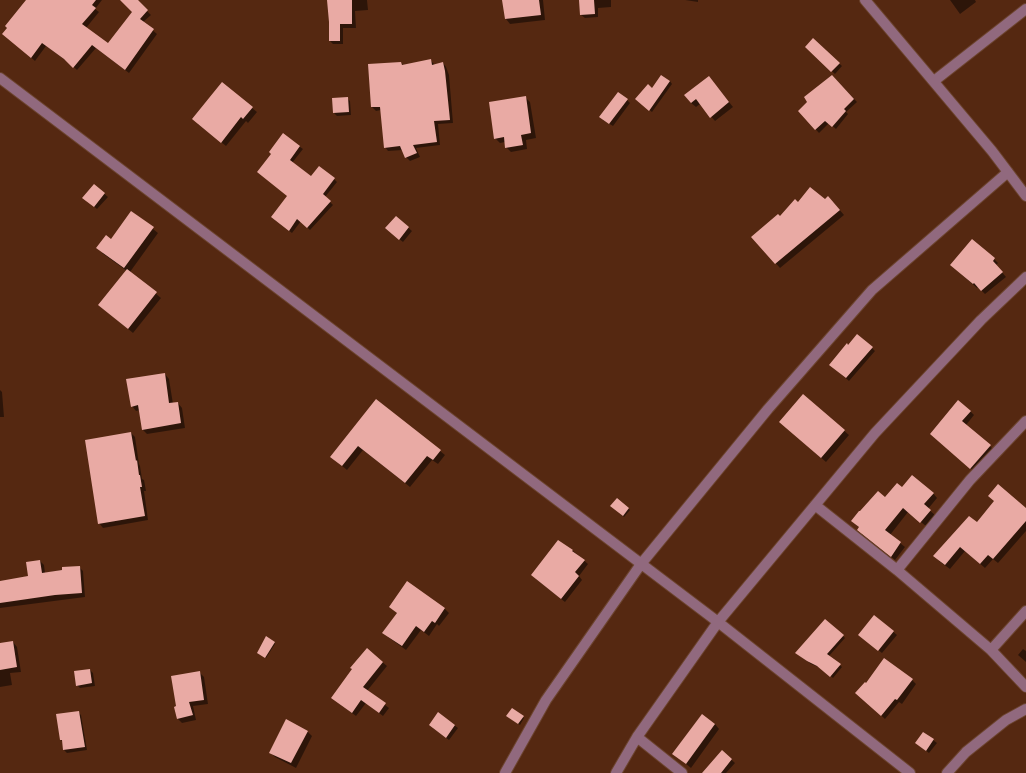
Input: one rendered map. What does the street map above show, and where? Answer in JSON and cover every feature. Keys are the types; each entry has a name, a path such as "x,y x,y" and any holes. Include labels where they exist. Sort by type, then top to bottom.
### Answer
{"street":[{"path":"866,0 992,151 1026,196"},
{"path":"934,81 1026,9"},
{"path":"0,78 718,622 910,773"},
{"path":"505,773 546,700 641,564 768,409 872,290 1008,172"},
{"path":"616,773 637,737 718,622 875,433 981,320 1026,277"},
{"path":"897,570 970,480 1026,422"},
{"path":"815,505 897,570 991,650 1026,687"},
{"path":"991,650 1026,612"},
{"path":"947,773 966,752 1006,720 1026,709"},
{"path":"637,737 682,773"}],"building":[{"path":"26,0 96,0 92,5 96,8 82,24 108,43 132,12 120,0 138,0 148,10 140,19 154,29 125,70 92,45 73,68 64,59 42,43 31,58 2,34 7,28 5,26"},
{"path":"327,0 352,0 352,24 340,24 340,41 329,41"},
{"path":"502,0 539,0 541,15 505,19"},
{"path":"579,0 594,0 595,14 580,15"},
{"path":"813,38 840,63 831,72 805,47"},
{"path":"431,59 432,65 443,62 450,120 434,121 437,142 413,145 417,153 405,158 400,146 384,148 380,107 371,107 368,64 401,62 402,65"},
{"path":"661,75 670,81 649,111 635,99 648,84 652,88"},
{"path":"832,75 854,99 844,109 846,111 832,127 825,121 815,130 798,111 807,102 804,97"},
{"path":"709,76 729,102 710,118 696,99 691,103 684,95"},
{"path":"222,82 253,107 243,119 241,117 221,143 192,119"},
{"path":"618,92 628,99 609,124 599,117"},
{"path":"526,96 531,133 521,135 523,145 505,148 504,137 494,139 489,102"},
{"path":"348,97 349,112 333,113 332,98"},
{"path":"283,133 300,146 290,160 311,176 319,166 335,178 323,194 331,201 307,228 297,219 289,231 271,217 287,196 257,172 271,154 269,152"},
{"path":"94,184 105,193 94,207 82,198"},
{"path":"810,187 825,199 828,196 840,210 775,264 751,237 778,214 780,216 795,199 798,202"},
{"path":"131,211 154,227 124,268 96,248 106,235 111,239"},
{"path":"396,216 409,227 399,240 385,228"},
{"path":"972,239 995,258 993,261 1003,272 981,291 974,283 973,284 950,265"},
{"path":"127,269 157,292 128,329 98,305"},
{"path":"857,334 873,347 846,378 829,365 847,343 848,345"},
{"path":"165,373 169,403 178,402 181,423 142,430 138,405 131,407 126,379"},
{"path":"803,394 845,430 821,458 779,422"},
{"path":"376,399 441,450 433,460 427,456 405,483 358,446 342,466 330,457"},
{"path":"958,400 971,411 962,421 991,445 970,469 930,434"},
{"path":"131,432 142,487 140,487 145,516 98,524 85,440"},
{"path":"912,475 934,493 924,504 931,510 920,523 903,508 885,530 901,542 891,557 857,530 859,527 851,521 878,491 885,497 897,483 902,487"},
{"path":"998,484 1026,508 1026,521 993,559 988,555 980,564 960,547 945,565 933,556 969,516 977,522 994,501 988,496"},
{"path":"617,498 629,508 623,516 610,506"},
{"path":"558,540 585,560 575,572 579,576 561,599 531,575"},
{"path":"40,560 42,573 62,570 62,567 80,566 82,593 55,595 0,603 0,581 28,576 26,562"},
{"path":"407,581 445,608 435,623 432,621 424,632 416,626 402,646 382,633 397,613 389,607"},
{"path":"874,615 894,631 878,651 858,635"},
{"path":"825,619 844,635 827,654 841,664 830,677 817,666 795,653"},
{"path":"266,636 275,642 265,658 257,653"},
{"path":"13,641 17,667 0,670 0,643"},
{"path":"367,648 383,662 363,687 386,703 379,713 361,700 352,713 331,698 352,669 350,668"},
{"path":"884,658 913,679 897,700 895,699 881,716 855,693 865,682 866,683"},
{"path":"90,669 92,683 76,686 74,671"},
{"path":"200,671 204,700 189,702 193,715 177,719 174,707 176,706 171,676"},
{"path":"512,708 524,716 518,724 506,716"},
{"path":"79,711 85,747 63,750 56,714"},
{"path":"438,712 455,725 446,738 429,725"},
{"path":"702,714 715,724 686,764 672,754"},
{"path":"286,719 308,731 291,763 269,753"},
{"path":"923,732 934,739 926,751 915,743"},
{"path":"722,750 732,759 721,773 702,773"}]}
